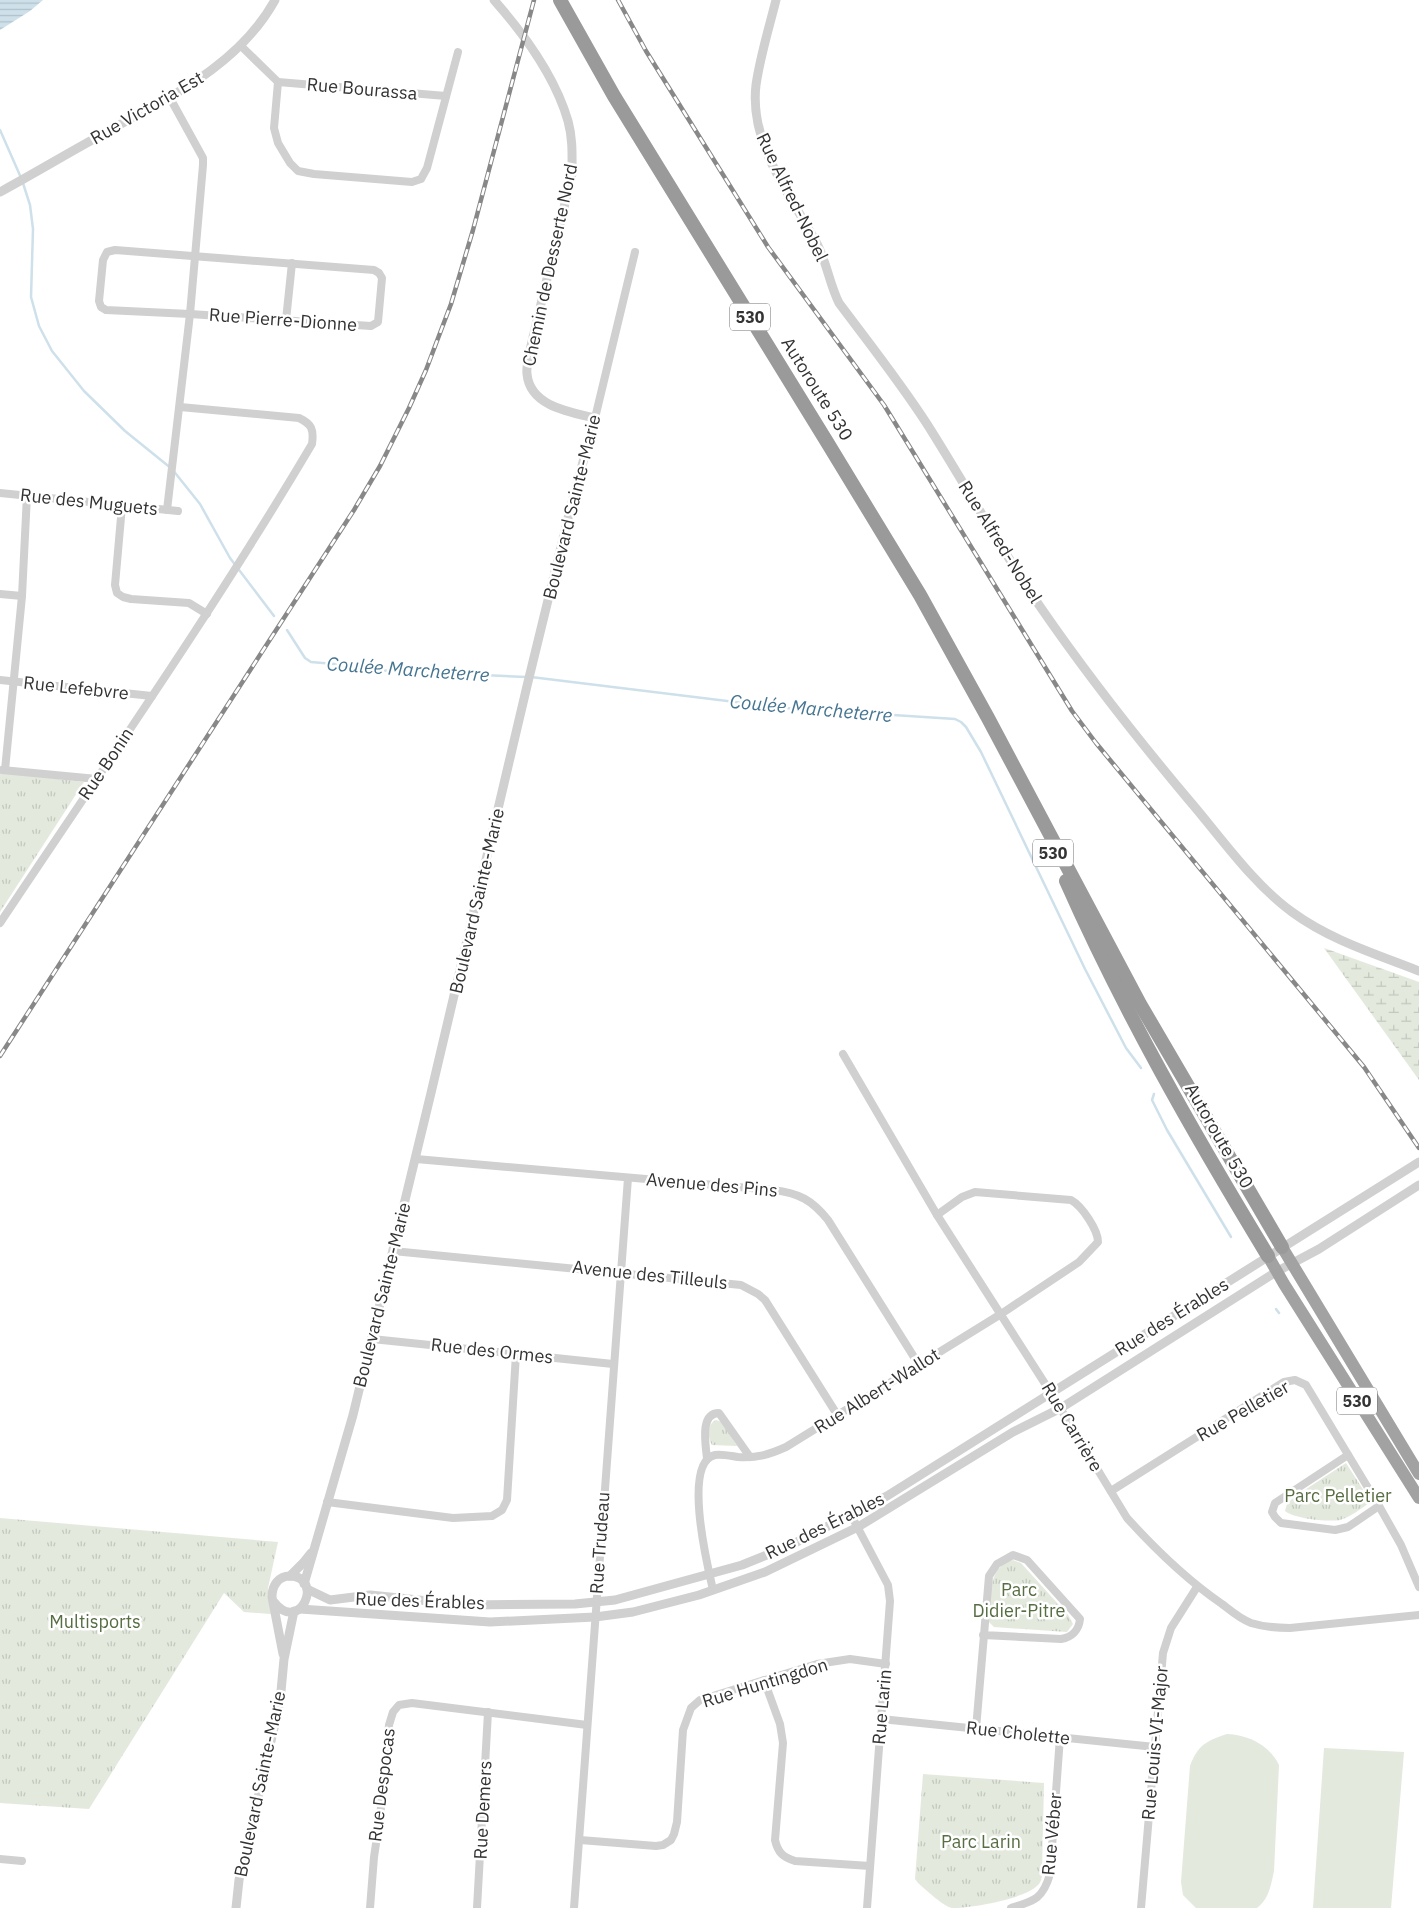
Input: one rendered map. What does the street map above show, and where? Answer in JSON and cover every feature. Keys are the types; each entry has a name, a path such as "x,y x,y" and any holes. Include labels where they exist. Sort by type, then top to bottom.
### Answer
{"highway":[{"name":"Autoroute 530","path":"560,0 614,96 907,574 973,690 1140,1004 1291,1263 1419,1474"},
{"name":"Autoroute 530","path":"1019,776 1087,930 1139,1034 1194,1134 1276,1272 1419,1498"}],"street":[{"name":"Rue Victoria Est","path":"0,192 170,98 217,67 240,45 268,12 275,0"},
{"name":"Chemin de Desserte Nord","path":"494,0 545,69 568,120 572,146 572,174 530,350 527,373 530,388 541,399 557,408 595,418"},
{"name":"Rue Alfred-Nobel","path":"776,0 756,86 758,127 768,156 817,244 839,303 927,424 980,514 1038,604 1154,758 1271,894 1311,926 1340,940 1419,971"},
{"path":"240,45 278,82 274,128 278,143 298,172 412,182 422,179 428,168 458,52"},
{"name":"Rue Bourassa","path":"278,82 446,96"},
{"path":"167,510 190,314 202,158 170,98"},
{"name":"Rue Pierre-Dionne","path":"109,251 195,256 373,269 378,271 382,278 378,321 376,325 372,326 106,310 100,305 103,260 109,251"},
{"name":"Boulevard Sainte-Marie","path":"236,1908 239,1880 280,1702 284,1659 297,1610 307,1600 306,1586 314,1548 352,1419 372,1339 527,686 635,252"},
{"path":"286,320 292,263"},
{"name":"Rue Bonin","path":"0,923 213,606 312,444 314,432 310,423 299,418 180,407"},
{"name":"Rue des Muguets","path":"0,492 178,511"},
{"path":"27,495 22,596 2,770 97,779"},
{"path":"122,506 115,585 117,593 122,597 131,599 189,603 207,614"},
{"path":"0,594 22,596"},
{"name":"Rue Lefebvre","path":"0,680 152,696"},
{"name":"Rue Carrière","path":"843,1054 937,1215 1052,1393 1127,1518 1143,1536 1197,1587 1236,1615 1251,1623 1271,1628 1290,1628 1419,1615"},
{"name":"Avenue des Pins","path":"416,1159 773,1190 796,1194 820,1211 828,1220 920,1365"},
{"name":"Rue des Érables","path":"306,1586 320,1597 330,1600 370,1595 467,1605 596,1603 615,1600 742,1565 790,1546 887,1496 1419,1162"},
{"name":"Rue Trudeau","path":"574,1908 628,1178"},
{"name":"Rue des Érables","path":"297,1610 490,1622 595,1618 633,1612 713,1590 765,1572 858,1527 1013,1432 1060,1408 1276,1272 1319,1249 1419,1185"},
{"name":"Rue Albert-Wallot","path":"707,1460 717,1455 761,1457 786,1446 838,1416 1001,1314 1086,1256 1098,1242 1095,1230 1079,1206 1072,1200 975,1192 962,1198 937,1215"},
{"name":"Avenue des Tilleuls","path":"393,1251 734,1283 758,1294 771,1308 838,1416"},
{"name":"Rue des Ormes","path":"372,1339 613,1364"},
{"path":"327,1502 453,1518 492,1516 502,1510 507,1500 516,1354"},
{"name":"Rue Pelletier","path":"1111,1491 1284,1382 1294,1380 1306,1385 1401,1545 1419,1587"},
{"path":"713,1590 699,1514 703,1465 707,1460 706,1423 709,1417 719,1413 750,1457"},
{"path":"1348,1455 1275,1504 1272,1512 1275,1518 1281,1524 1335,1530 1348,1527 1379,1506"},
{"name":"Rue Larin","path":"851,1515 888,1584 890,1601 867,1908"},
{"name":"Boulevard Sainte-Marie","path":"284,1659 272,1590 278,1580 290,1576 303,1564 314,1548"},
{"path":"976,1729 983,1635 989,1576 997,1564 1013,1555 1027,1560 1080,1619 1075,1632 1069,1638 983,1635"},
{"path":"290,1576 300,1579 306,1586"},
{"name":"Rue Louis-VI-Major","path":"1141,1908 1163,1652 1171,1628 1197,1587"},
{"path":"274,1602 283,1611 297,1610"},
{"name":"Rue Huntingdon","path":"580,1840 656,1846 663,1845 671,1840 677,1822 684,1730 691,1708 700,1700 817,1664 850,1660 886,1664"},
{"path":"764,1680 780,1724 783,1743 775,1840 778,1851 784,1858 794,1861 870,1866"},
{"name":"Rue Despocas","path":"370,1908 389,1725 393,1712 398,1705 412,1703 587,1725"},
{"name":"Rue Demers","path":"477,1908 488,1712"},
{"name":"Rue Cholette","path":"881,1719 1155,1747"},
{"name":"Rue Véber","path":"1011,1908 1039,1898 1050,1874 1060,1737"},
{"path":"0,1859 22,1861"}],"green space":[{"path":"0,772 84,782 0,912"},
{"path":"1324,948 1419,982 1419,1080"},
{"path":"716,1420 722,1422 737,1446 712,1445 709,1438 709,1427"},
{"name":"Parc Pelletier","path":"1346,1463 1371,1502 1352,1515 1340,1520 1312,1519 1296,1516 1285,1511 1287,1504 1294,1497"},
{"name":"Multisports","path":"0,1518 278,1542 268,1588 271,1614 244,1612 224,1593 89,1809 0,1803"},
{"name":"Parc Didier-Pitre","path":"1013,1560 1021,1563 1068,1615 1073,1624 1067,1632 994,1627 989,1622 990,1595 994,1577 1004,1564"},
{"path":"1227,1734 1243,1736 1258,1742 1270,1752 1279,1765 1274,1871 1267,1896 1257,1908 1196,1908 1183,1895 1181,1882 1190,1766 1200,1748 1213,1739"},
{"path":"1324,1748 1404,1752 1391,1908 1313,1908"},
{"name":"Parc Larin","path":"923,1774 1044,1783 1042,1875 1038,1885 1031,1890 1010,1898 952,1908 918,1883 915,1879"}],"water":[{"path":"0,0 43,0 30,11 0,30"}],"waterway":[{"name":"Coulée Marcheterre","path":"0,130 22,180 30,205 33,229 31,297 39,326 52,351 84,391 125,431 172,469 200,504 230,558 274,616"},
{"name":"Coulée Marcheterre","path":"287,630 305,658 311,662 346,665 373,670 526,677"},
{"name":"Coulée Marcheterre","path":"531,677 785,708 955,719 961,722 981,752 1085,969 1126,1048 1141,1068"},
{"name":"Coulée Marcheterre","path":"1154,1094 1152,1100 1167,1130 1231,1237"},
{"name":"Coulée Marcheterre","path":"1276,1309 1279,1313"}],"railway":[{"path":"0,1056 354,510 380,466 426,370 451,304 473,230 534,0"},
{"path":"618,0 646,51 768,247 884,405 1072,711 1096,743 1364,1067 1419,1148"}]}
